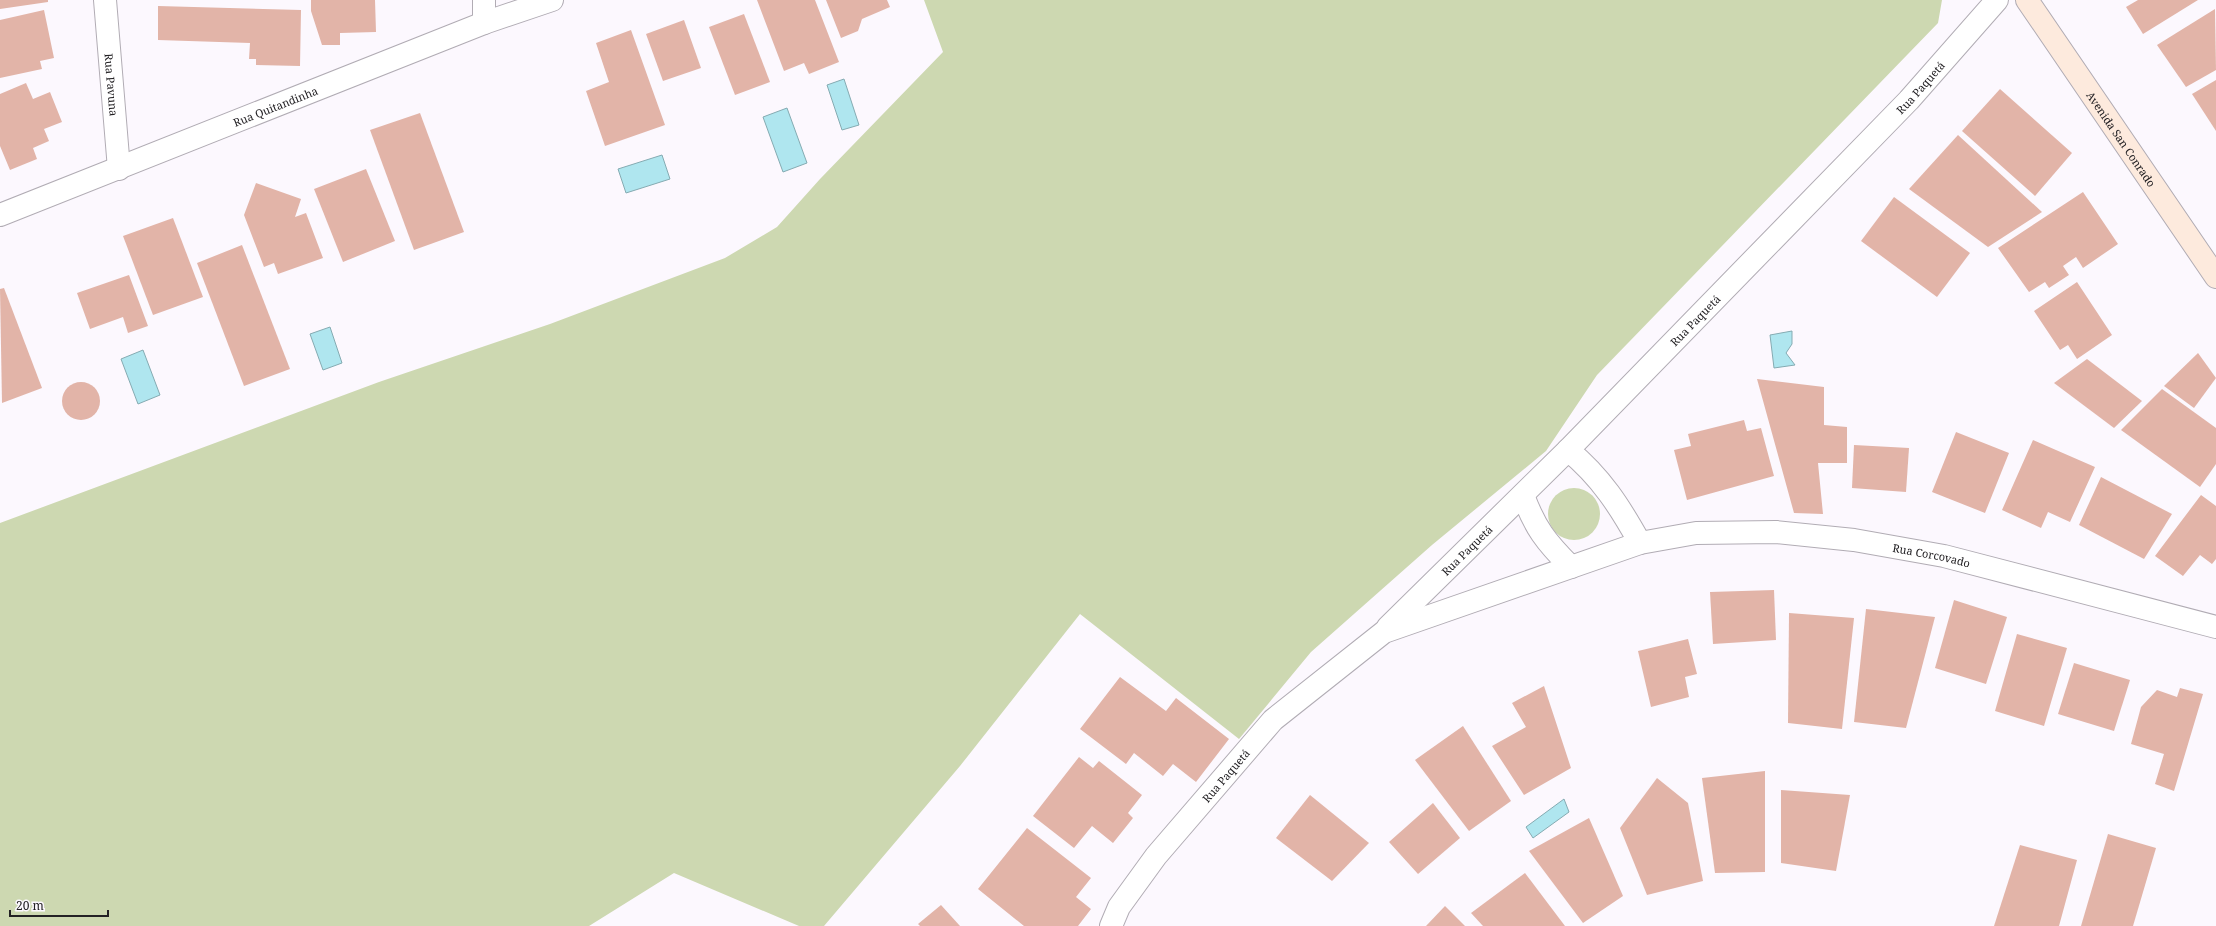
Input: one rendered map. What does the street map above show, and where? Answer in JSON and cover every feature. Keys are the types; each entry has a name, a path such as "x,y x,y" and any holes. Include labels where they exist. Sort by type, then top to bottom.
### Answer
{"street":[{"name":"Rua Pavuna","path":"105,0 119,169"},
{"path":"484,0 484,23"},
{"name":"Rua Quitandinha","path":"0,215 484,23 552,0"},
{"name":"Rua Paquetá","path":"1111,926 1119,908 1156,856 1273,720 1384,632 1523,495 1908,100 1997,0"},
{"name":"Avenida San Conrado","path":"2027,0 2216,277"},
{"path":"1568,450 1588,466 1619,505 1640,543"},
{"path":"1523,495 1533,523 1552,549 1571,567"},
{"name":"Rua Corcovado","path":"1640,543 1696,533 1776,532 1854,540 1944,556 2216,627"},
{"name":"Rua Paquetá","path":"1384,632 1640,543"}],"green space":[{"path":"924,0 1942,0 1938,23 1597,375 1546,451 1432,545 1311,652 1239,739 1080,614 960,766 824,926 799,926 674,873 589,926 0,926 0,523 379,382 550,324 725,258 777,227 820,179 943,52"},
{"path":"1569,488 1579,488 1593,495 1600,509 1600,519 1593,533 1579,540 1569,540 1559,536 1552,529 1548,519 1548,509 1552,499 1559,492"}],"water":[{"path":"844,79 859,125 842,130 827,85"},
{"path":"787,108 807,163 783,172 763,117"},
{"path":"662,155 670,179 626,193 618,169"},
{"path":"330,327 342,363 323,370 310,334"},
{"path":"1792,331 1792,344 1786,353 1795,365 1774,368 1770,335"},
{"path":"143,350 160,395 138,404 121,359"},
{"path":"1564,799 1569,812 1533,838 1526,827"}],"building":[{"path":"0,0 48,0 48,2 0,9"},
{"path":"311,0 375,0 376,32 340,33 340,45 322,45 311,11"},
{"path":"757,0 815,0 839,62 809,74 804,63 784,71"},
{"path":"826,0 887,0 890,7 862,19 858,31 841,38"},
{"path":"2138,0 2198,0 2143,34 2126,7"},
{"path":"158,6 301,10 300,66 256,65 256,59 249,59 250,43 158,40"},
{"path":"2215,9 2216,70 2186,87 2157,45"},
{"path":"44,10 54,58 40,61 42,69 0,78 0,20"},
{"path":"744,14 770,82 735,95 709,27"},
{"path":"684,20 701,68 663,81 646,34"},
{"path":"631,30 665,125 605,146 586,91 609,82 596,43"},
{"path":"2216,80 2216,131 2192,94"},
{"path":"26,83 33,99 50,92 62,122 44,129 49,141 33,148 37,159 10,170 0,146 0,94"},
{"path":"2000,89 2072,153 2035,196 1962,131"},
{"path":"420,113 464,232 414,250 370,130"},
{"path":"1958,135 2042,212 1988,247 1909,189"},
{"path":"366,169 395,241 343,262 314,189"},
{"path":"256,183 301,199 295,217 306,213 323,258 278,274 274,263 264,267 244,215"},
{"path":"2083,192 2118,244 2083,268 2076,257 2063,266 2069,275 2049,288 2045,282 2029,292 1998,248"},
{"path":"1894,197 1970,253 1937,297 1861,241"},
{"path":"173,218 203,297 153,315 123,236"},
{"path":"242,245 290,369 244,386 197,263"},
{"path":"129,275 148,326 128,333 123,317 90,329 77,293"},
{"path":"2077,282 2112,335 2077,359 2068,345 2060,350 2034,311"},
{"path":"4,288 42,388 2,403 0,289"},
{"path":"2198,353 2216,378 2194,408 2164,386"},
{"path":"2087,359 2142,401 2114,428 2054,383"},
{"path":"1757,379 1824,387 1824,425 1847,427 1847,463 1818,463 1823,514 1794,513"},
{"path":"77,382 85,382 95,387 99,394 99,408 95,415 85,420 77,420 67,415 65,412 62,405 62,397 67,387 70,385"},
{"path":"2162,389 2216,428 2216,464 2200,487 2121,430"},
{"path":"1744,420 1747,431 1761,428 1774,476 1687,500 1674,450 1691,446 1688,434"},
{"path":"1956,432 2009,453 1985,513 1932,492"},
{"path":"2033,440 2095,467 2070,522 2048,512 2041,528 2002,510"},
{"path":"1854,445 1909,448 1906,492 1852,488"},
{"path":"2101,477 2172,514 2144,559 2079,525"},
{"path":"2201,495 2216,506 2216,559 2212,564 2200,555 2183,576 2155,556"},
{"path":"1774,590 1776,640 1713,644 1710,592"},
{"path":"1954,600 2007,617 1986,684 1935,668"},
{"path":"1866,609 1935,617 1906,728 1854,722"},
{"path":"1789,613 1854,618 1842,729 1788,723"},
{"path":"2017,634 2067,648 2044,726 1995,711"},
{"path":"1688,639 1697,674 1685,677 1689,697 1651,707 1638,651"},
{"path":"2074,663 2130,680 2114,731 2058,714"},
{"path":"1120,677 1166,711 1176,698 1229,739 1196,782 1173,764 1163,776 1134,753 1126,764 1080,729"},
{"path":"1544,686 1571,768 1524,795 1492,746 1526,727 1512,703"},
{"path":"2180,688 2203,694 2174,791 2155,784 2164,754 2131,744 2141,707 2157,690 2177,697"},
{"path":"1463,726 1511,801 1469,831 1415,760"},
{"path":"1079,757 1093,768 1099,761 1142,795 1128,813 1133,818 1113,843 1092,826 1074,848 1033,816"},
{"path":"1765,771 1765,872 1715,873 1702,778"},
{"path":"1657,778 1688,803 1703,881 1647,895 1620,828"},
{"path":"1781,790 1850,795 1836,871 1781,863"},
{"path":"1310,795 1369,843 1332,881 1276,838"},
{"path":"1433,803 1460,838 1418,874 1389,842"},
{"path":"1589,818 1623,896 1583,923 1529,851"},
{"path":"1027,828 1091,878 1076,897 1091,909 1078,926 1024,926 978,889"},
{"path":"2108,834 2156,848 2133,926 2081,926"},
{"path":"2020,845 2077,860 2059,926 1994,926"},
{"path":"1525,873 1565,926 1483,926 1471,913"},
{"path":"941,905 960,926 920,926 918,924"},
{"path":"1445,906 1465,926 1426,926"}]}
